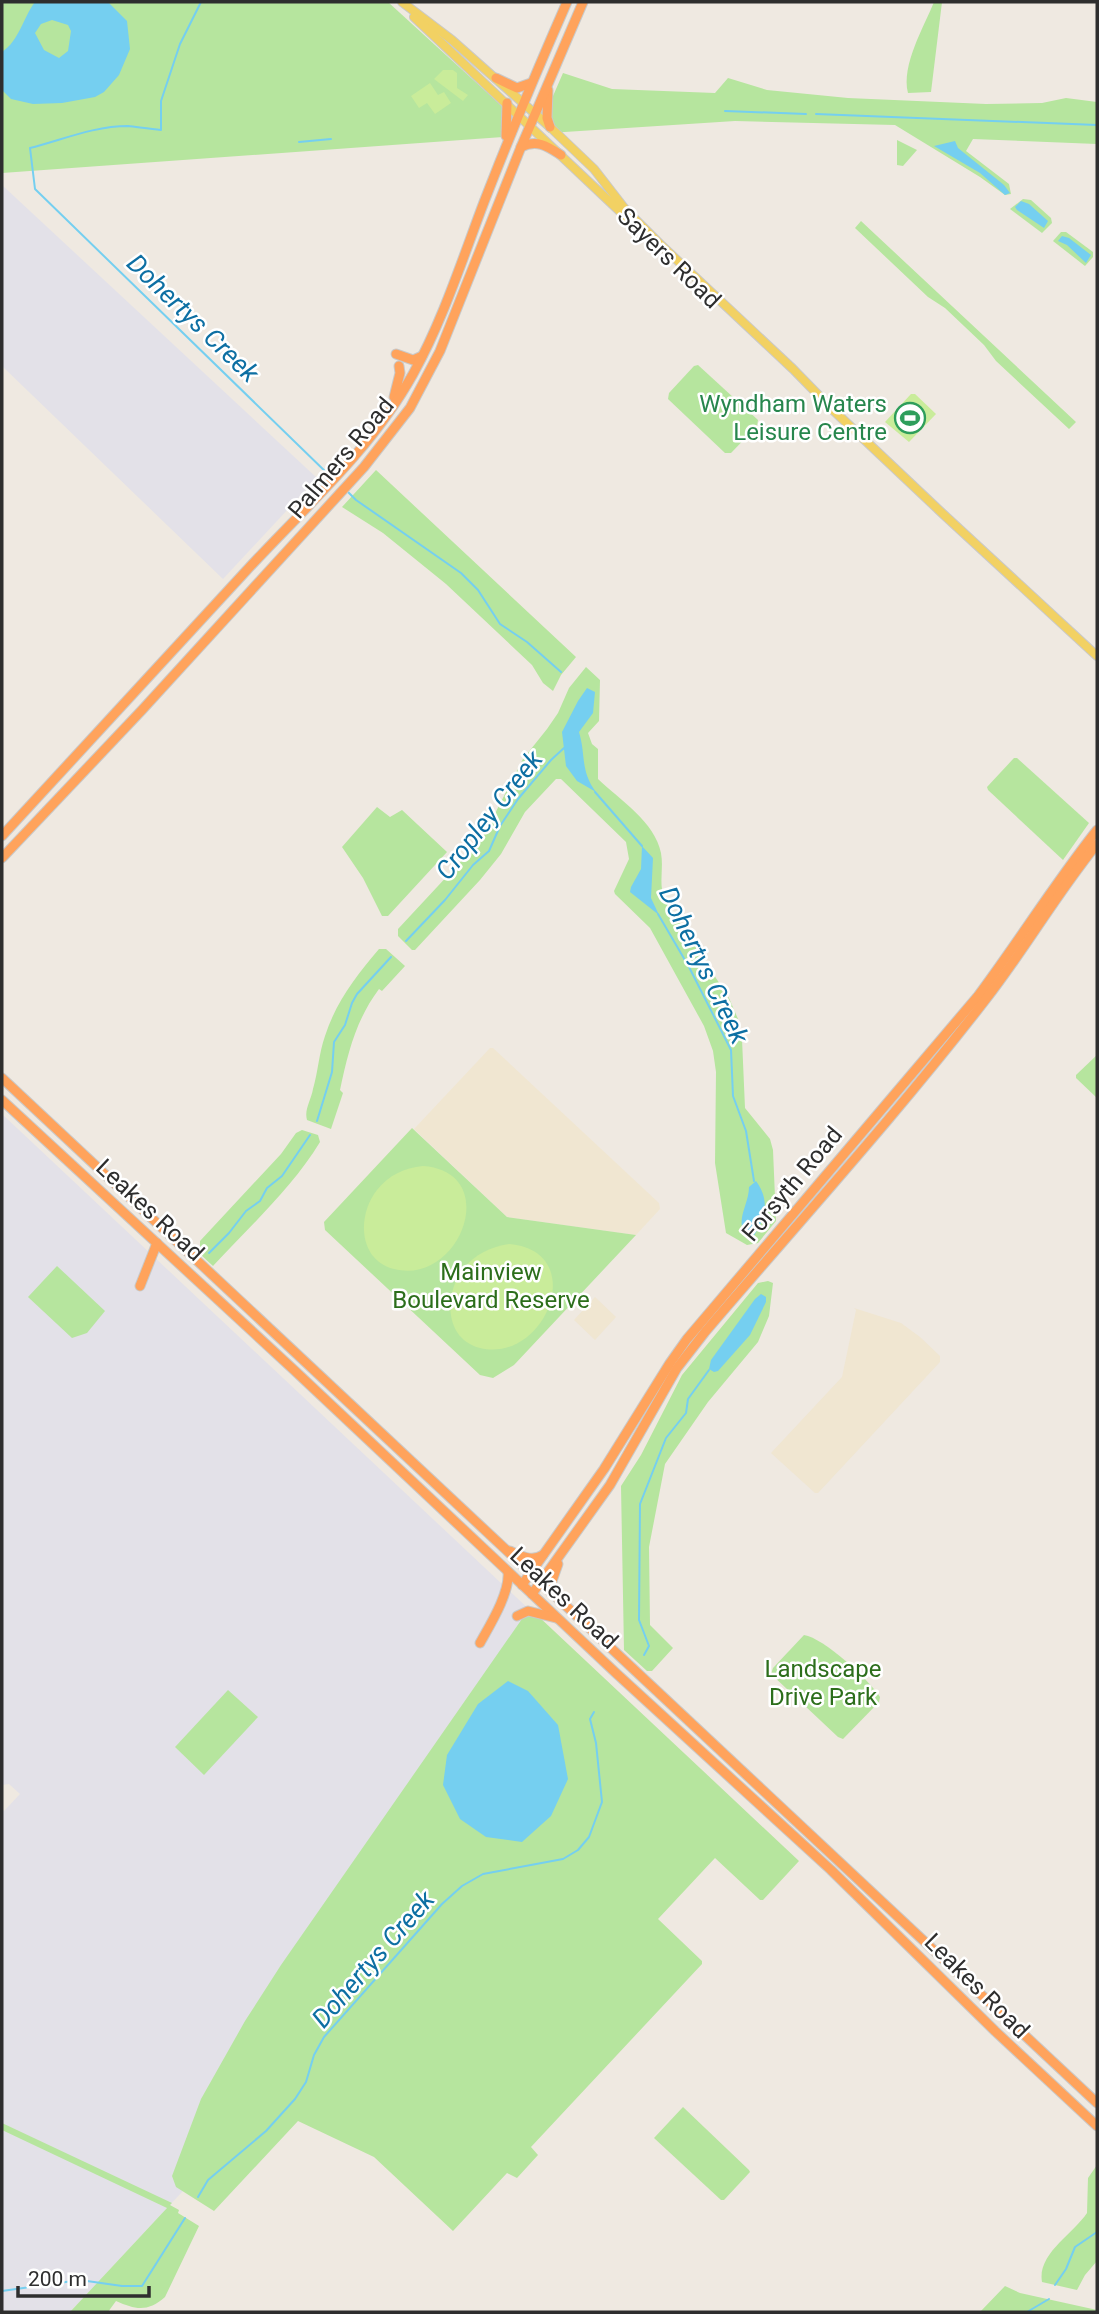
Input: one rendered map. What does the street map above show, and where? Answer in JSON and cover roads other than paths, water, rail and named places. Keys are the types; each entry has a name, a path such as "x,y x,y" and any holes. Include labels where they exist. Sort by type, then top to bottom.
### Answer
{"highway":[{"name":"Palmers Road","path":"2,836 353,459 389,412 413,374 438,321 523,102 567,2"},
{"name":"Palmers Road","path":"2,858 143,709 388,438 425,382 583,2"},
{"path":"496,78 517,88 531,83"},
{"path":"549,82 547,118 550,127"},
{"path":"505,149 507,103"},
{"path":"521,147 533,142 540,143 561,155"},
{"path":"396,354 413,360 422,356"},
{"path":"389,412 400,373 399,366"},
{"path":"413,374 425,382"},
{"path":"131,698 143,709"},
{"name":"Forsyth Road","path":"1042,913 1054,886 1097,830"},
{"name":"Forsyth Road","path":"532,1594 610,1485 677,1368 949,1039 1097,844"},
{"name":"Forsyth Road","path":"522,1585 604,1469 687,1339 949,1039"},
{"name":"Leakes Road","path":"2,1078 1097,2103"},
{"name":"Leakes Road","path":"2,1100 831,1870 1097,2126"},
{"path":"140,1286 157,1243"},
{"path":"171,1257 181,1247"},
{"path":"414,1464 411,1473 414,1485"},
{"path":"499,1545 529,1558 538,1558 544,1554"},
{"path":"551,1593 552,1581 564,1550"},
{"path":"480,1643 507,1585 508,1572"},
{"path":"517,1616 528,1611 558,1618"},
{"path":"1031,2065 1042,2050"}],"main road":[{"name":"Sayers Road","path":"400,2 536,113 594,169 633,218 703,288"},
{"name":"Sayers Road","path":"400,2 942,513 1013,584 1097,659"}],"water":[{"path":"35,2 108,2 127,21 130,49 119,75 104,92 95,97 62,103 33,104 11,99 3,91 2,52 17,36","holes":["52,20 68,25 71,31 68,51 59,58 44,50 35,33 41,24"]},
{"path":"955,141 958,148 1004,185 1010,193 1005,195 980,173 934,146"},
{"path":"1021,201 1029,204 1048,221 1044,228 1017,210 1015,207"},
{"path":"1062,236 1069,238 1091,255 1086,263 1067,245 1058,241"},
{"path":"587,688 595,692 593,713 579,732 585,770 596,792 577,781 566,766 562,732"},
{"path":"642,846 653,858 651,898 659,915 630,892 641,869"},
{"path":"756,1181 763,1195 765,1209 753,1237 748,1237 744,1232 742,1220 749,1187"},
{"path":"761,1294 766,1297 766,1302 750,1335 718,1371 709,1369 711,1360"},
{"path":"508,1681 528,1691 558,1725 568,1779 551,1816 522,1842 486,1837 460,1819 443,1785 447,1755 478,1704"}],"waterway":[{"name":"Dohertys Creek","path":"201,2 180,44 161,101 161,130 128,126 103,128 30,148 35,189 330,476"},
{"path":"725,111 806,114"},
{"path":"816,114 1097,125"},
{"path":"299,142 331,139"},
{"name":"Dohertys Creek","path":"347,491 461,573 478,590 500,624 527,642 561,672"},
{"name":"Cropley Creek","path":"406,941 445,900 473,865 489,851 500,826 518,799 564,748"},
{"name":"Dohertys Creek","path":"595,792 642,846"},
{"name":"Dohertys Creek","path":"658,914 689,967 731,1050 733,1096 746,1131 754,1181"},
{"name":"Cropley Creek","path":"317,1121 332,1072 334,1042 345,1025 357,994 391,957"},
{"name":"Cropley Creek","path":"209,1253 246,1211 260,1201 267,1188 282,1176 310,1135"},
{"name":"Dohertys Creek","path":"644,1655 649,1646 639,1620 640,1504 666,1438 686,1413 688,1399 709,1370"},
{"name":"Dohertys Creek","path":"198,2197 208,2180 266,2131 295,2099 306,2082 314,2055 324,2037 442,1904 462,1886 483,1874 563,1859 578,1850 589,1837 602,1802 596,1743 590,1719 594,1712"},
{"name":"Dohertys Creek","path":"2,2291 80,2280 142,2286 185,2218"},
{"path":"1055,2285 1066,2269 1075,2247 1097,2232"},
{"path":"1027,2312 1049,2299"}],"place":[{"name":"Wyndham Waters Leisure Centre","path":"910,418"}],"park label":[{"name":"Mainview Boulevard Reserve","path":"491,1286"},
{"name":"Landscape Drive Park","path":"823,1683"}]}
